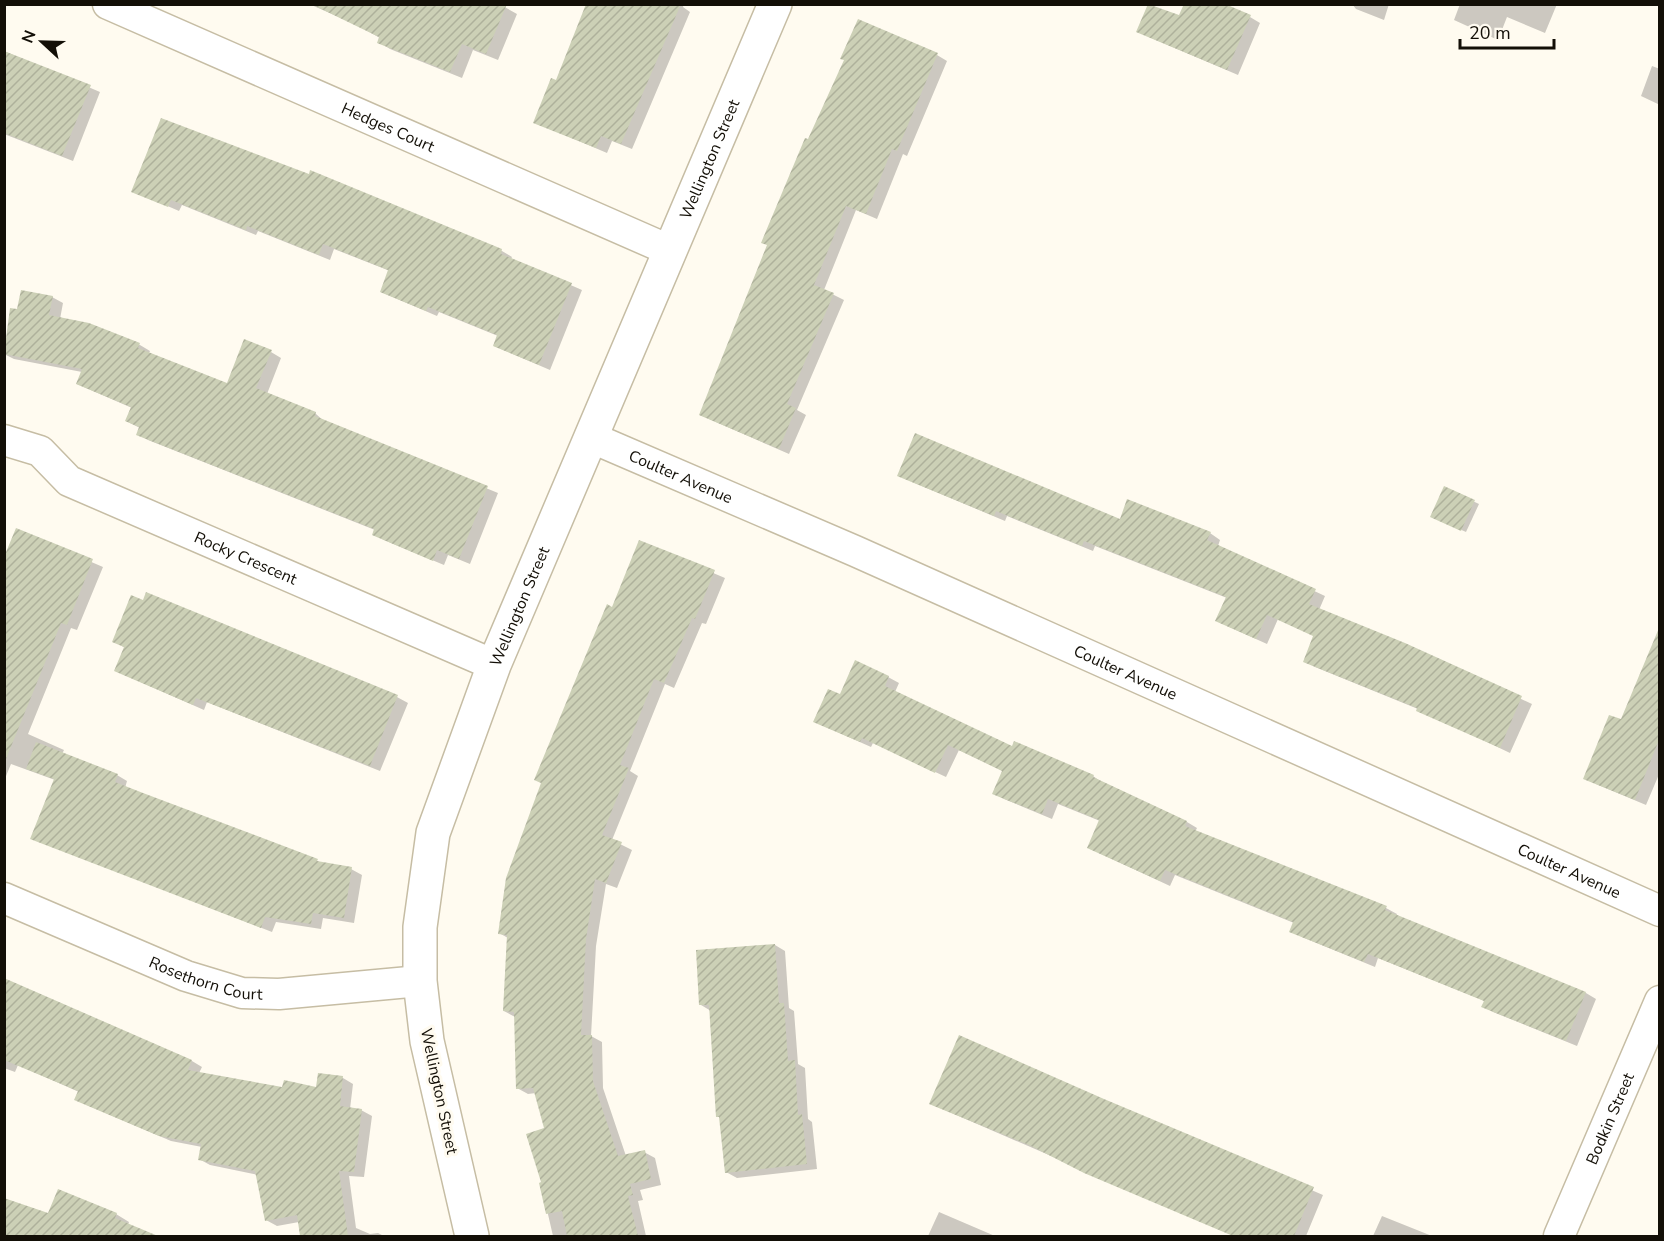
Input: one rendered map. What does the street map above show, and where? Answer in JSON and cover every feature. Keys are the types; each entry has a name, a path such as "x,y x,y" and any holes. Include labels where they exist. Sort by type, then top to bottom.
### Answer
{"street":[{"name":"Hedges Court","path":"108,4 669,250"},
{"name":"Wellington Street","path":"472,1236 427,1041 420,981 420,927 433,832 494,665 775,4"},
{"name":"Coulter Avenue","path":"590,438 855,551 1659,910"},
{"name":"Rocky Crescent","path":"4,440 40,451 69,481 494,665"},
{"name":"Rosethorn Court","path":"4,898 186,976 242,993 279,994 420,981"},
{"name":"Bodkin Street","path":"1559,1236 1659,1001"}],"building":[{"path":"311,4 507,4 486,54 462,44 450,72 377,43 379,37"},
{"path":"586,4 681,4 621,144 601,136 596,148 533,123 551,78 556,80"},
{"path":"1148,4 1179,15 1184,4 1225,4 1251,15 1227,70 1136,32"},
{"path":"858,19 938,53 897,151 892,149 866,214 846,206 814,285 834,293 787,404 796,408 779,449 699,415 767,245 761,243 805,138 808,139 844,60 840,59"},
{"path":"4,51 91,85 62,156 4,133"},
{"path":"161,118 309,174 310,170 502,249 501,254 572,283 539,365 493,346 497,335 428,307 426,311 380,292 388,270 323,244 319,255 247,226 246,230 171,200 168,207 131,192"},
{"path":"21,290 53,296 49,315 89,323 140,343 138,348 227,383 244,339 272,350 256,388 316,412 315,416 488,486 459,559 437,550 433,561 372,535 374,529 136,435 139,427 125,421 131,407 76,384 82,369 4,354 10,308 17,309"},
{"path":"915,433 1120,519 1127,499 1211,532 1207,540 1316,589 1309,604 1405,643 1522,696 1500,748 1416,711 1417,708 1303,662 1313,636 1267,615 1256,639 1215,621 1226,597 1084,541 1082,546 996,511 994,516 897,476"},
{"path":"1444,486 1475,500 1461,531 1430,517"},
{"path":"16,528 93,559 67,625 61,623 6,759 4,557"},
{"path":"639,540 715,570 695,619 692,618 664,683 654,679 620,765 629,768 602,835 622,842 606,883 595,879 586,939 581,1035 592,1035 593,1081 618,1156 645,1150 651,1179 630,1184 633,1195 628,1196 638,1236 567,1236 562,1211 546,1214 539,1183 541,1182 526,1134 544,1128 533,1088 516,1089 514,1012 503,1011 507,935 498,934 506,878 541,783 534,780 607,604 612,607"},
{"path":"146,592 398,695 370,766 196,698 193,705 114,671 124,647 112,642 131,595 143,600"},
{"path":"1659,628 1659,740 1635,800 1583,779 1609,715 1621,719"},
{"path":"855,660 889,676 885,686 1012,746 1014,741 1094,775 1093,777 1187,821 1185,826 1387,906 1385,910 1586,992 1566,1041 1481,1007 1484,1001 1368,954 1364,962 1289,932 1293,922 1165,870 1160,881 1087,848 1099,820 1048,799 1042,814 992,794 1002,771 948,745 935,773 862,738 860,742 813,722 828,689 840,694"},
{"path":"36,742 118,774 115,782 318,859 317,861 352,867 344,918 313,913 311,924 265,917 261,928 30,839 54,779 26,769"},
{"path":"775,944 779,1003 784,1003 788,1061 795,1060 798,1115 802,1114 807,1164 725,1173 719,1117 716,1117 709,1005 699,1005 696,950"},
{"path":"4,978 192,1060 188,1070 282,1087 284,1080 316,1087 318,1073 343,1076 340,1106 362,1109 354,1172 339,1171 348,1236 300,1236 297,1215 265,1221 255,1171 198,1160 201,1144 159,1136 74,1100 78,1091 4,1060"},
{"path":"959,1035 1314,1187 1294,1236 1233,1236 1084,1173 1029,1145 929,1104"},
{"path":"58,1189 117,1213 115,1218 158,1236 4,1236 4,1198 48,1213"}]}
